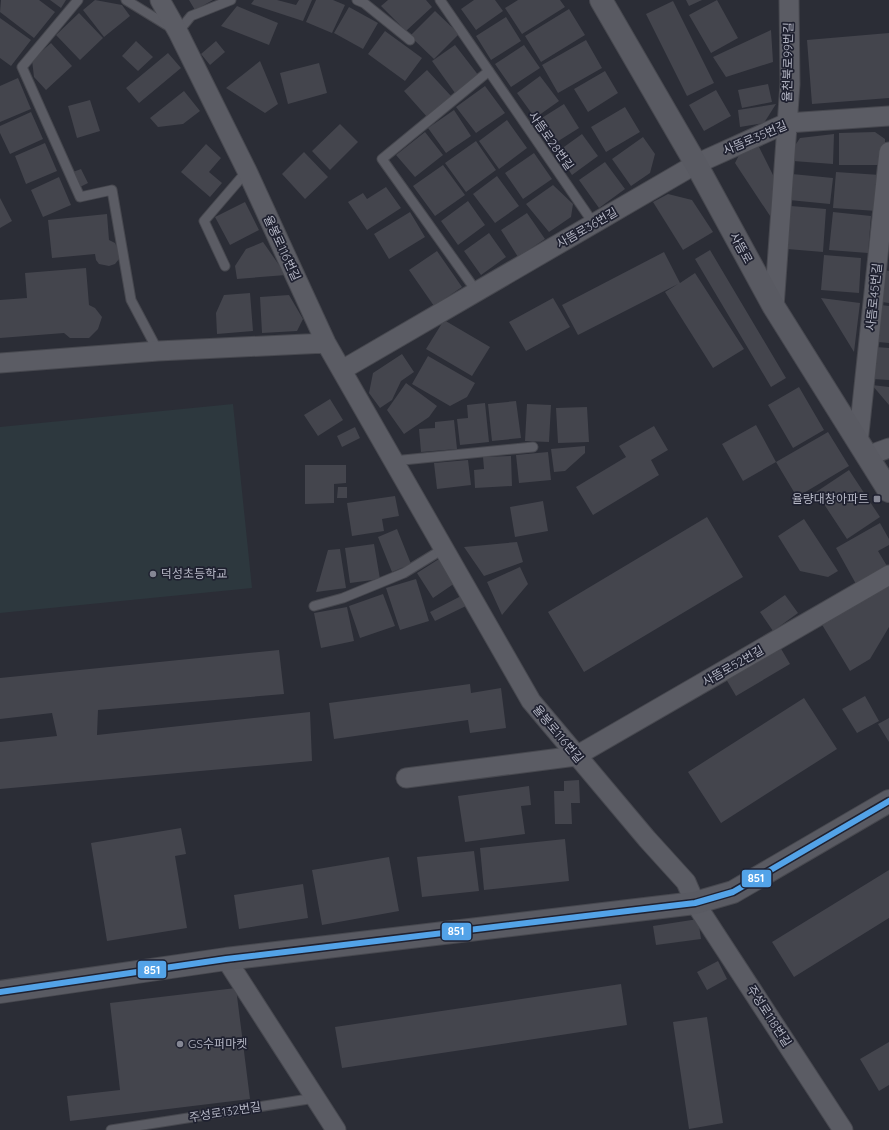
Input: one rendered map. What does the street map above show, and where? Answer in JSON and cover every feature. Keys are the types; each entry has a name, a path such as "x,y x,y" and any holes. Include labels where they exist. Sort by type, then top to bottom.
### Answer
{"street":[{"name":"율봉로116번길","path":"160,0 178,32 247,171 326,343 531,701 647,839 686,882 695,903"},
{"name":"사뜸로","path":"601,0 696,164 774,307 889,491"},
{"name":"율천북로99번길","path":"774,307 790,84 789,0"},
{"name":"사뜸로35번길","path":"696,164 787,123 889,116"},
{"name":"사뜸로45번길","path":"863,450 889,152"},
{"name":"사뜸로36번길","path":"342,370 696,164"},
{"path":"0,363 158,350 326,343"},
{"path":"863,450 889,448"},
{"name":"사뜸로52번길","path":"576,756 889,575"},
{"path":"406,778 576,756"},
{"path":"0,992 226,959 695,903 733,892 889,801"},
{"name":"주성로118번길","path":"695,903 843,1130"},
{"path":"226,959 336,1130"}],"lane":[{"path":"78,0 22,67 80,197 112,190 131,300 158,350"},
{"path":"126,0 178,32 191,16 231,0"},
{"path":"357,0 364,3 410,40"},
{"name":"사뜸로28번길","path":"440,0 594,224"},
{"path":"477,292 382,159 489,71"},
{"path":"225,266 204,221 247,171"},
{"path":"393,461 533,447"},
{"path":"314,606 343,598 404,573 443,549"},
{"name":"주성로132번길","path":"111,1130 315,1098"}],"shaded area":[{"path":"233,404 252,588 0,613 0,427"}],"building":[{"path":"1,0 39,0 55,12 34,38 0,12"},
{"path":"50,0 66,0 61,8"},
{"path":"95,0 122,5 130,16 104,37 83,10"},
{"path":"189,0 213,0 195,10"},
{"path":"254,0 277,0 296,5 299,0 312,0 303,21 251,4"},
{"path":"316,0 333,0 345,5 332,33 306,22"},
{"path":"388,0 426,0 432,7 406,31 381,6"},
{"path":"474,0 495,0 503,11 476,30 461,9"},
{"path":"518,0 560,0 565,7 522,34 505,8"},
{"path":"686,0 702,0 689,6"},
{"path":"717,0 738,38 711,53 689,15"},
{"path":"673,1 714,83 687,96 646,14"},
{"path":"237,6 278,23 269,45 221,26"},
{"path":"349,7 378,23 363,49 334,33"},
{"path":"569,9 585,35 541,62 525,36"},
{"path":"435,11 459,34 434,59 410,36"},
{"path":"79,13 103,38 80,60 56,35"},
{"path":"506,17 521,41 491,60 476,36"},
{"path":"0,18 31,40 11,66 0,58"},
{"path":"771,30 773,62 726,77 713,57"},
{"path":"385,31 422,58 405,81 368,54"},
{"path":"889,33 889,98 812,104 807,40"},
{"path":"586,40 602,68 558,93 542,65"},
{"path":"136,41 153,57 138,71 122,56"},
{"path":"216,41 225,52 210,65 201,54"},
{"path":"51,43 72,66 46,90 34,77 32,60"},
{"path":"455,45 479,76 455,93 432,61"},
{"path":"524,45 540,68 511,87 495,64"},
{"path":"168,53 181,68 139,103 126,88"},
{"path":"260,61 278,104 265,113 226,88"},
{"path":"319,63 327,93 288,104 280,73"},
{"path":"427,70 451,96 428,118 404,91"},
{"path":"605,71 618,93 588,112 574,89"},
{"path":"540,76 559,101 535,118 517,93"},
{"path":"18,78 31,109 0,122 0,86"},
{"path":"768,84 772,102 742,108 738,90"},
{"path":"485,86 505,113 476,133 456,107"},
{"path":"716,90 731,116 704,131 689,105"},
{"path":"184,91 200,111 183,124 158,127 150,118"},
{"path":"90,100 100,131 77,138 68,106"},
{"path":"564,104 579,128 552,145 537,121"},
{"path":"776,104 764,123 740,127 738,110"},
{"path":"625,107 640,132 606,152 591,127"},
{"path":"454,110 471,136 446,153 428,128"},
{"path":"31,112 43,139 10,154 0,133 0,126"},
{"path":"507,120 527,148 499,169 479,141"},
{"path":"340,124 358,142 330,170 312,151"},
{"path":"425,132 443,155 415,177 396,155"},
{"path":"875,132 885,139 885,165 839,165 839,133"},
{"path":"582,134 598,156 572,175 557,152"},
{"path":"834,134 833,164 793,161 794,147 800,138"},
{"path":"643,137 655,154 650,173 631,186 612,159"},
{"path":"476,141 496,170 466,192 445,163"},
{"path":"45,143 57,171 26,184 15,156"},
{"path":"206,144 221,158 209,172 222,183 210,197 181,172"},
{"path":"758,145 774,177 772,219 735,163 742,149"},
{"path":"304,152 328,177 305,199 282,174"},
{"path":"534,153 552,179 523,199 505,173"},
{"path":"605,162 625,189 599,208 579,180"},
{"path":"443,165 465,195 435,216 413,186"},
{"path":"81,169 88,183 80,187 73,172"},
{"path":"836,172 880,175 877,211 833,208"},
{"path":"792,174 833,178 830,204 789,200"},
{"path":"497,176 519,206 495,223 473,194"},
{"path":"59,177 71,205 43,217 31,190"},
{"path":"553,185 573,204 571,217 549,232 526,204"},
{"path":"386,187 401,208 367,230 348,202 363,193 367,199"},
{"path":"668,194 692,200 713,232 683,250 653,202"},
{"path":"0,198 12,221 0,228"},
{"path":"468,201 485,225 458,245 441,221"},
{"path":"245,202 259,230 230,245 215,217"},
{"path":"791,206 826,209 823,252 787,249"},
{"path":"410,212 425,237 389,259 374,234"},
{"path":"833,212 871,216 868,253 829,250"},
{"path":"527,213 545,239 518,257 501,230"},
{"path":"107,214 109,240 115,243 119,251 119,259 115,264 109,266 99,264 96,260 95,254 52,258 48,220"},
{"path":"489,233 506,257 481,275 464,251"},
{"path":"263,242 286,275 237,279 235,266 246,249"},
{"path":"710,250 786,378 771,387 695,259"},
{"path":"437,251 462,287 434,306 409,270"},
{"path":"664,252 680,283 695,273 744,349 713,368 665,292 678,284 578,335 562,305"},
{"path":"824,255 861,258 859,293 821,290"},
{"path":"86,268 89,305 95,308 102,317 98,329 89,338 70,338 64,333 0,338 0,300 27,298 25,273"},
{"path":"884,270 889,271 889,303 882,302"},
{"path":"250,293 253,331 217,334 216,313 224,295"},
{"path":"289,295 303,319 297,331 262,333 260,297"},
{"path":"553,298 570,327 526,351 509,322"},
{"path":"821,298 860,303 854,352"},
{"path":"881,305 889,306 889,343 878,342"},
{"path":"444,320 490,347 472,376 426,349"},
{"path":"876,347 889,348 889,380 873,379"},
{"path":"402,354 414,372 401,381 392,400 380,408 369,393 373,373"},
{"path":"428,356 475,383 467,397 450,406 412,384"},
{"path":"406,383 437,406 429,417 404,434 387,410"},
{"path":"872,385 889,387 889,405"},
{"path":"799,387 824,430 793,448 768,405"},
{"path":"330,399 343,420 318,436 304,415"},
{"path":"516,401 521,438 492,441 488,404"},
{"path":"485,403 489,442 460,445 457,419 468,418 467,405"},
{"path":"527,404 551,405 549,442 525,441"},
{"path":"587,407 589,442 558,443 556,408"},
{"path":"454,420 457,449 421,452 419,429 435,428 435,422"},
{"path":"756,425 776,462 743,481 722,444"},
{"path":"654,426 668,450 651,460 659,475 593,515 576,487 626,457 619,446"},
{"path":"355,427 360,438 342,447 337,436"},
{"path":"828,432 849,466 797,497 776,462"},
{"path":"585,446 585,453 565,471 554,472 551,449"},
{"path":"548,452 551,480 519,483 516,455"},
{"path":"511,456 512,486 475,488 474,470 484,469 483,457"},
{"path":"468,460 471,485 437,489 434,463"},
{"path":"305,465 346,465 346,483 334,484 334,503 305,504"},
{"path":"849,470 880,517 847,539 816,492"},
{"path":"338,487 347,487 347,498 337,498"},
{"path":"395,496 399,516 382,519 384,531 352,536 347,503"},
{"path":"543,501 548,531 515,537 510,507"},
{"path":"707,517 743,577 584,672 548,612"},
{"path":"804,519 838,571 828,577 800,571 778,536"},
{"path":"880,523 889,539 889,545 878,551 887,566 856,584 836,548"},
{"path":"397,529 411,564 392,572 378,537"},
{"path":"517,542 523,562 484,576 464,547"},
{"path":"374,544 380,579 350,583 345,548"},
{"path":"340,549 346,588 316,592 328,550"},
{"path":"439,559 455,583 433,598 417,573"},
{"path":"520,567 528,584 502,615 487,582"},
{"path":"416,579 429,621 400,630 386,588"},
{"path":"889,583 889,627 870,659 850,671 821,623"},
{"path":"383,594 395,626 360,638 349,606"},
{"path":"463,595 468,605 435,621 430,612"},
{"path":"785,595 798,613 773,631 760,612"},
{"path":"347,607 354,641 321,648 314,613"},
{"path":"780,647 790,664 736,696 726,679"},
{"path":"279,650 284,694 98,710 97,735 310,712 312,761 0,789 0,742 57,736 52,713 0,719 0,678"},
{"path":"470,684 471,693 501,688 506,728 470,733 468,720 334,739 329,703"},
{"path":"865,696 879,721 857,733 842,709"},
{"path":"804,698 837,749 721,823 688,772"},
{"path":"889,718 889,742 878,724"},
{"path":"579,780 580,803 571,803 572,824 555,824 554,791 564,791 564,781"},
{"path":"529,786 531,805 521,806 525,834 465,842 458,796"},
{"path":"181,828 186,854 175,856 187,928 107,941 91,843"},
{"path":"565,839 569,881 484,890 480,848"},
{"path":"474,851 479,891 422,897 417,857"},
{"path":"389,857 399,911 322,925 312,870"},
{"path":"889,870 889,918 794,977 772,942"},
{"path":"303,884 308,918 239,929 234,895"},
{"path":"698,919 701,939 656,945 653,926"},
{"path":"718,961 727,979 707,990 697,972"},
{"path":"621,984 627,1025 342,1068 335,1027"},
{"path":"236,988 250,1099 70,1121 67,1096 120,1090 110,1003"},
{"path":"707,1017 723,1123 689,1129 673,1022"},
{"path":"889,1042 889,1085 879,1091 860,1059"}],"transit line":[{"name":"851","path":"0,992 226,959 695,903 733,892 889,801"}],"place":[{"name":"율량대창아파트","path":"877,499"},
{"name":"덕성초등학교","path":"153,574"},
{"name":"GS수퍼마켓","path":"180,1044"}]}
